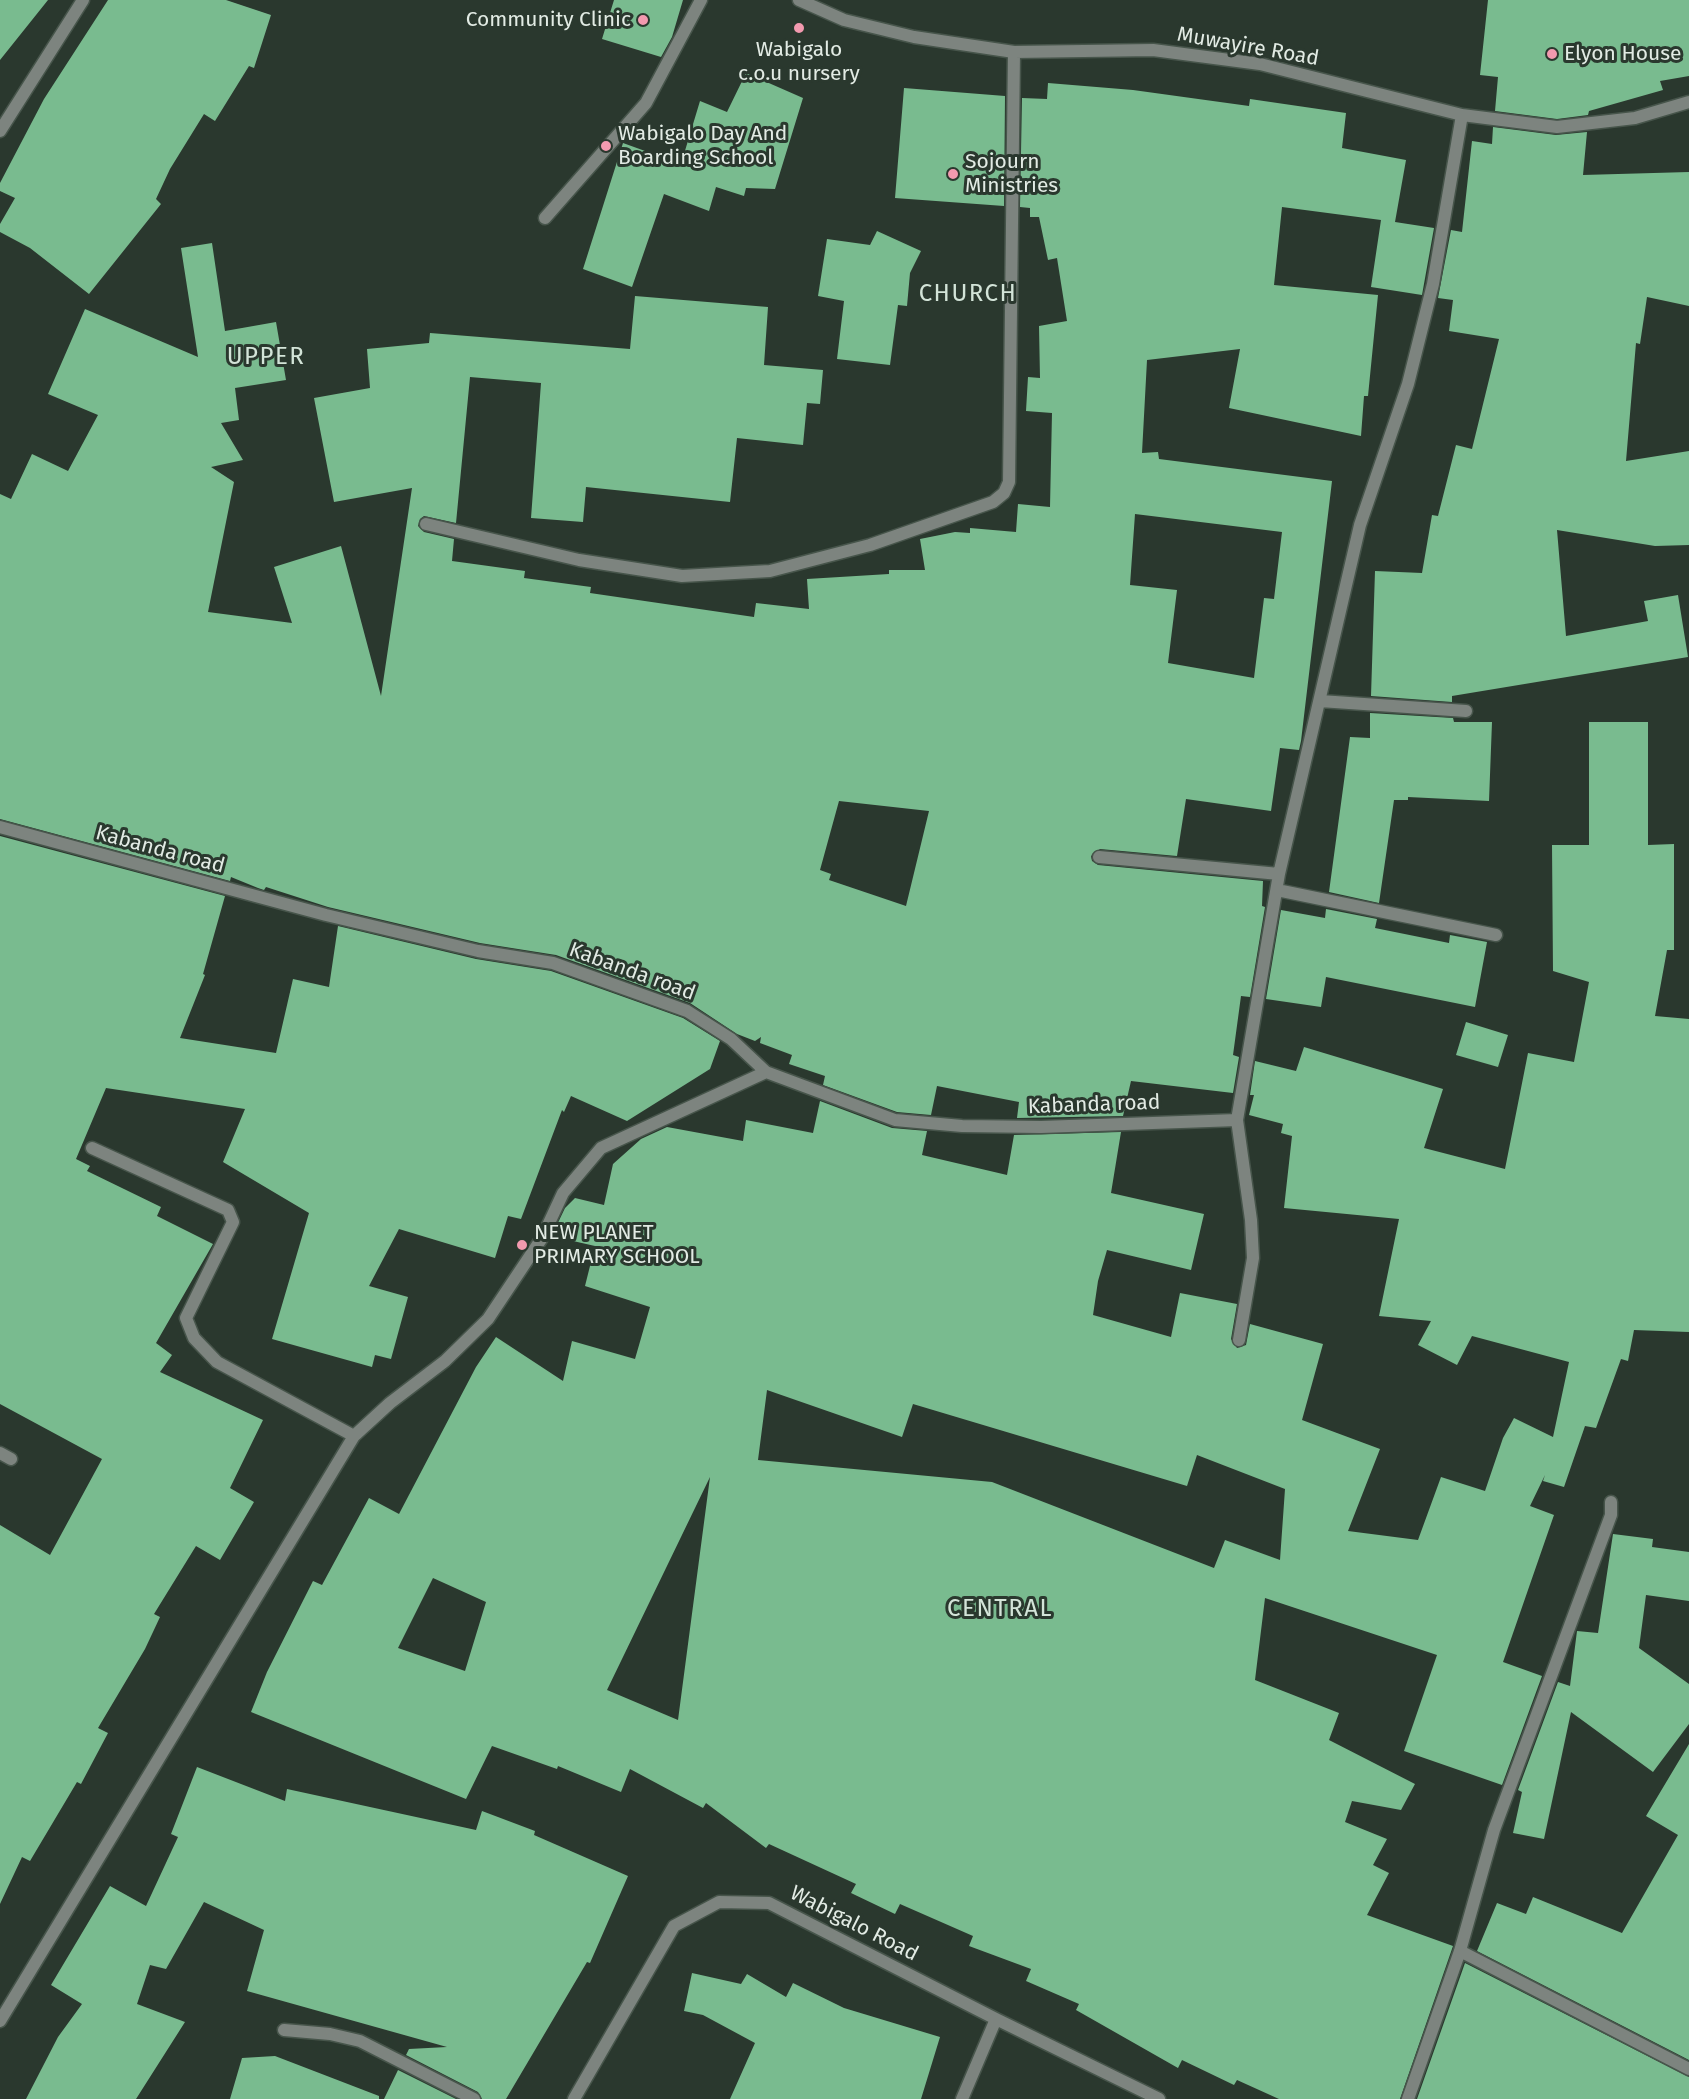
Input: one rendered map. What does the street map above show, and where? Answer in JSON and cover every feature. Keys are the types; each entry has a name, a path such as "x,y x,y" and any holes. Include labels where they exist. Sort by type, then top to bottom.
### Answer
{"street":[{"path":"0,130 83,0"},
{"path":"545,218 646,103 701,0"},
{"name":"Muwayire Road","path":"799,0 844,20 914,36 1014,52 1153,50 1260,64 1462,115 1557,127 1635,118 1689,102"},
{"path":"426,524 579,560 682,576 770,572 870,545 993,502 1004,493 1009,482 1014,52"},
{"path":"1239,1340 1253,1258 1251,1220 1237,1120 1279,874 1360,525 1408,384 1433,284 1462,115"},
{"path":"1320,701 1466,711"},
{"name":"Kabanda road","path":"0,827 326,915 478,951 552,963 687,1011 731,1039 766,1072 895,1120 962,1126 1237,1120"},
{"path":"1099,857 1279,874"},
{"path":"1277,890 1496,935"},
{"path":"0,2021 354,1436 445,1361 488,1319 542,1238 563,1193 601,1148 766,1072"},
{"path":"92,1148 228,1210 233,1222 186,1318 194,1338 217,1362 354,1436"},
{"path":"1408,2099 1460,1951 1494,1830 1611,1515 1611,1502"},
{"name":"Wabigalo Road","path":"574,2099 674,1926 719,1902 769,1902 996,2019 1158,2099"},
{"path":"1460,1951 1689,2069"},
{"path":"962,2099 996,2019"},
{"path":"284,2030 330,2034 360,2041 474,2099"}],"building":[{"path":"0,0 48,0 0,60"},
{"path":"108,0 226,0 271,15 254,68 249,66 215,121 204,114 170,169 156,199 161,204 89,294 30,248 0,232 0,224 15,198 0,191 0,183 44,99"},
{"name":"Community Clinic","path":"614,0 683,0 672,37 661,57 602,39"},
{"path":"1488,0 1689,0 1689,76 1660,81 1663,90 1589,111 1588,115 1557,119 1495,111 1498,77 1480,75"},
{"path":"746,73 803,98 775,189 746,188 744,196 716,187 709,211 664,194 632,287 583,269 623,143 681,164 700,101 727,112"},
{"path":"1048,83 1133,90 1249,106 1250,99 1346,113 1342,148 1406,160 1395,222 1434,228 1422,295 1371,287 1381,220 1282,207 1274,285 1378,295 1368,396 1364,396 1361,436 1229,408 1240,349 1147,360 1142,453 1158,452 1159,459 1332,481 1301,741 1299,750 1280,748 1271,811 1186,799 1177,856 1100,849 1091,856 1092,861 1098,865 1263,881 1262,906 1265,907 1250,997 1241,996 1233,1055 1239,1057 1233,1093 1131,1081 1123,1116 1017,1118 1019,1102 937,1086 931,1115 897,1112 823,1085 825,1076 789,1064 792,1055 760,1043 761,1037 755,1041 737,1034 690,1003 556,955 480,943 328,907 266,887 264,890 231,877 230,881 0,819 0,494 11,499 32,454 68,471 98,415 48,394 85,309 198,357 181,248 212,243 225,331 276,322 286,380 235,388 239,420 221,423 243,460 211,467 234,482 208,612 292,623 274,567 341,546 381,696 412,488 334,502 314,398 370,388 367,349 429,343 430,333 630,349 635,296 768,307 764,365 823,370 820,404 807,403 803,445 737,438 730,502 586,487 583,522 531,518 541,383 470,377 456,523 424,516 420,519 418,526 424,532 454,539 452,561 525,571 524,578 591,587 590,593 754,617 756,603 809,609 807,579 889,574 889,570 925,570 920,539 955,532 970,533 970,528 1016,532 1018,504 1050,507 1052,413 1026,411 1028,377 1040,378 1039,326 1067,321 1057,258 1048,260 1039,217 1030,217 1030,208 1020,207 1022,98 1047,99","holes":["1135,514 1282,532 1274,599 1264,598 1254,678 1168,663 1177,590 1130,585","839,801 929,811 906,906 829,880 831,874 820,870"]},
{"path":"904,88 1005,96 1004,206 895,198"},
{"path":"1493,127 1556,135 1587,132 1583,175 1689,172 1689,306 1647,297 1640,344 1636,343 1626,461 1689,451 1689,545 1655,546 1557,530 1566,636 1648,621 1644,601 1678,595 1688,657 1452,696 1452,702 1371,696 1375,571 1422,573 1432,515 1438,516 1456,445 1472,449 1499,339 1449,331 1453,300 1438,298 1451,230 1462,232 1472,141 1492,144"},
{"path":"877,231 921,251 910,273 907,306 898,305 890,365 837,359 844,301 818,296 827,239 870,245"},
{"path":"1370,713 1453,718 1454,722 1492,722 1489,801 1408,797 1408,800 1394,800 1379,903 1329,892 1350,737 1370,738"},
{"path":"1589,722 1648,722 1648,845 1674,844 1674,950 1667,950 1655,1016 1689,1019 1689,1332 1634,1330 1628,1361 1621,1359 1596,1428 1585,1426 1564,1487 1543,1481 1545,1475 1530,1506 1554,1515 1503,1662 1542,1676 1502,1785 1404,1751 1437,1655 1265,1598 1255,1680 1339,1713 1329,1740 1415,1784 1401,1810 1352,1801 1345,1822 1387,1839 1373,1865 1389,1873 1367,1915 1453,1946 1400,2099 1279,2099 1237,2080 1234,2085 1182,2060 1178,2068 1076,2010 1079,2004 1026,1981 1031,1969 969,1946 973,1936 900,1904 895,1914 851,1893 856,1884 769,1844 766,1848 706,1803 703,1808 630,1769 621,1792 558,1766 557,1769 492,1746 466,1799 251,1712 267,1672 313,1581 322,1585 369,1498 399,1514 476,1367 496,1337 563,1381 572,1341 635,1359 650,1307 585,1286 595,1246 573,1241 575,1235 555,1229 565,1208 575,1198 604,1205 613,1164 641,1139 667,1127 743,1141 746,1120 813,1133 820,1101 892,1128 927,1131 922,1155 1007,1175 1014,1135 1121,1132 1111,1193 1204,1214 1191,1270 1107,1250 1098,1281 1093,1315 1171,1337 1180,1293 1237,1304 1231,1339 1237,1348 1246,1345 1250,1324 1323,1344 1302,1420 1380,1449 1348,1531 1418,1540 1441,1477 1485,1491 1503,1438 1514,1418 1553,1437 1569,1362 1472,1336 1457,1365 1418,1345 1431,1321 1379,1316 1399,1219 1284,1208 1292,1136 1281,1133 1283,1124 1249,1115 1254,1095 1250,1095 1255,1061 1296,1071 1304,1047 1443,1089 1424,1148 1505,1169 1528,1053 1574,1062 1589,982 1553,971 1552,845 1589,845","holes":["767,1390 902,1437 913,1404 1187,1486 1197,1455 1285,1489 1280,1560 1225,1540 1214,1568 992,1482 758,1460","710,1477 678,1720 607,1690","433,1578 486,1602 465,1671 398,1648"]},
{"path":"0,836 225,896 203,974 205,975 180,1038 276,1053 293,979 329,987 338,926 476,959 551,971 683,1018 720,1041 710,1069 627,1121 571,1096 564,1112 562,1110 521,1219 508,1216 495,1258 399,1229 369,1286 408,1297 391,1359 375,1355 372,1367 272,1339 309,1213 223,1162 245,1109 106,1088 76,1159 90,1166 87,1171 161,1207 157,1216 213,1244 156,1343 172,1355 160,1372 263,1420 230,1488 254,1502 220,1560 196,1546 154,1614 160,1617 145,1649 98,1728 108,1733 81,1784 77,1782 30,1861 22,1857 0,1904 0,1525 50,1555 102,1459 0,1404"},
{"path":"1326,909 1377,919 1375,928 1449,943 1450,935 1487,942 1475,1007 1326,977 1321,1007 1266,999 1281,910 1325,918"},
{"path":"1466,1022 1508,1035 1498,1067 1456,1055"},
{"path":"1613,1534 1653,1539 1652,1547 1689,1552 1689,1601 1646,1595 1639,1648 1689,1684 1689,1724 1653,1772 1571,1712 1544,1839 1513,1833 1522,1792 1518,1790 1558,1682 1570,1686 1577,1631 1598,1633"},
{"path":"1689,1744 1689,2060 1477,1951 1497,1903 1526,1914 1533,1897 1622,1933 1678,1835 1646,1816"},
{"path":"197,1767 285,1801 287,1789 476,1830 482,1811 535,1831 534,1835 628,1876 590,1963 587,1962 506,2099 482,2099 478,2092 406,2055 409,2049 447,2047 247,1991 264,1930 204,1902 166,1969 150,1965 137,2004 185,2022 136,2099 26,2099 58,2037 82,2004 51,1985 110,1886 146,1906 178,1837 171,1834"},
{"path":"1465,1963 1689,2077 1689,2099 1417,2099"},
{"path":"692,1973 741,1984 747,1974 786,1997 793,1983 844,2008 940,2037 921,2099 730,2099 755,2043 703,2015 684,2011"},
{"path":"275,2056 379,2096 379,2099 230,2099 242,2058"},
{"path":"398,2070 456,2099 384,2099"}],"place":[{"name":"Community Clinic","path":"643,20"},
{"name":"Wabigalo c.o.u nursery","path":"799,28"},
{"name":"Elyon House","path":"1552,54"},
{"name":"Wabigalo Day And Boarding School","path":"606,146"},
{"name":"Sojourn Ministries","path":"953,174"},
{"name":"NEW PLANET PRIMARY SCHOOL","path":"522,1245"}],"district":[{"name":"CHURCH","path":"968,294"},
{"name":"UPPER","path":"266,357"},
{"name":"CENTRAL","path":"1000,1609"}]}
